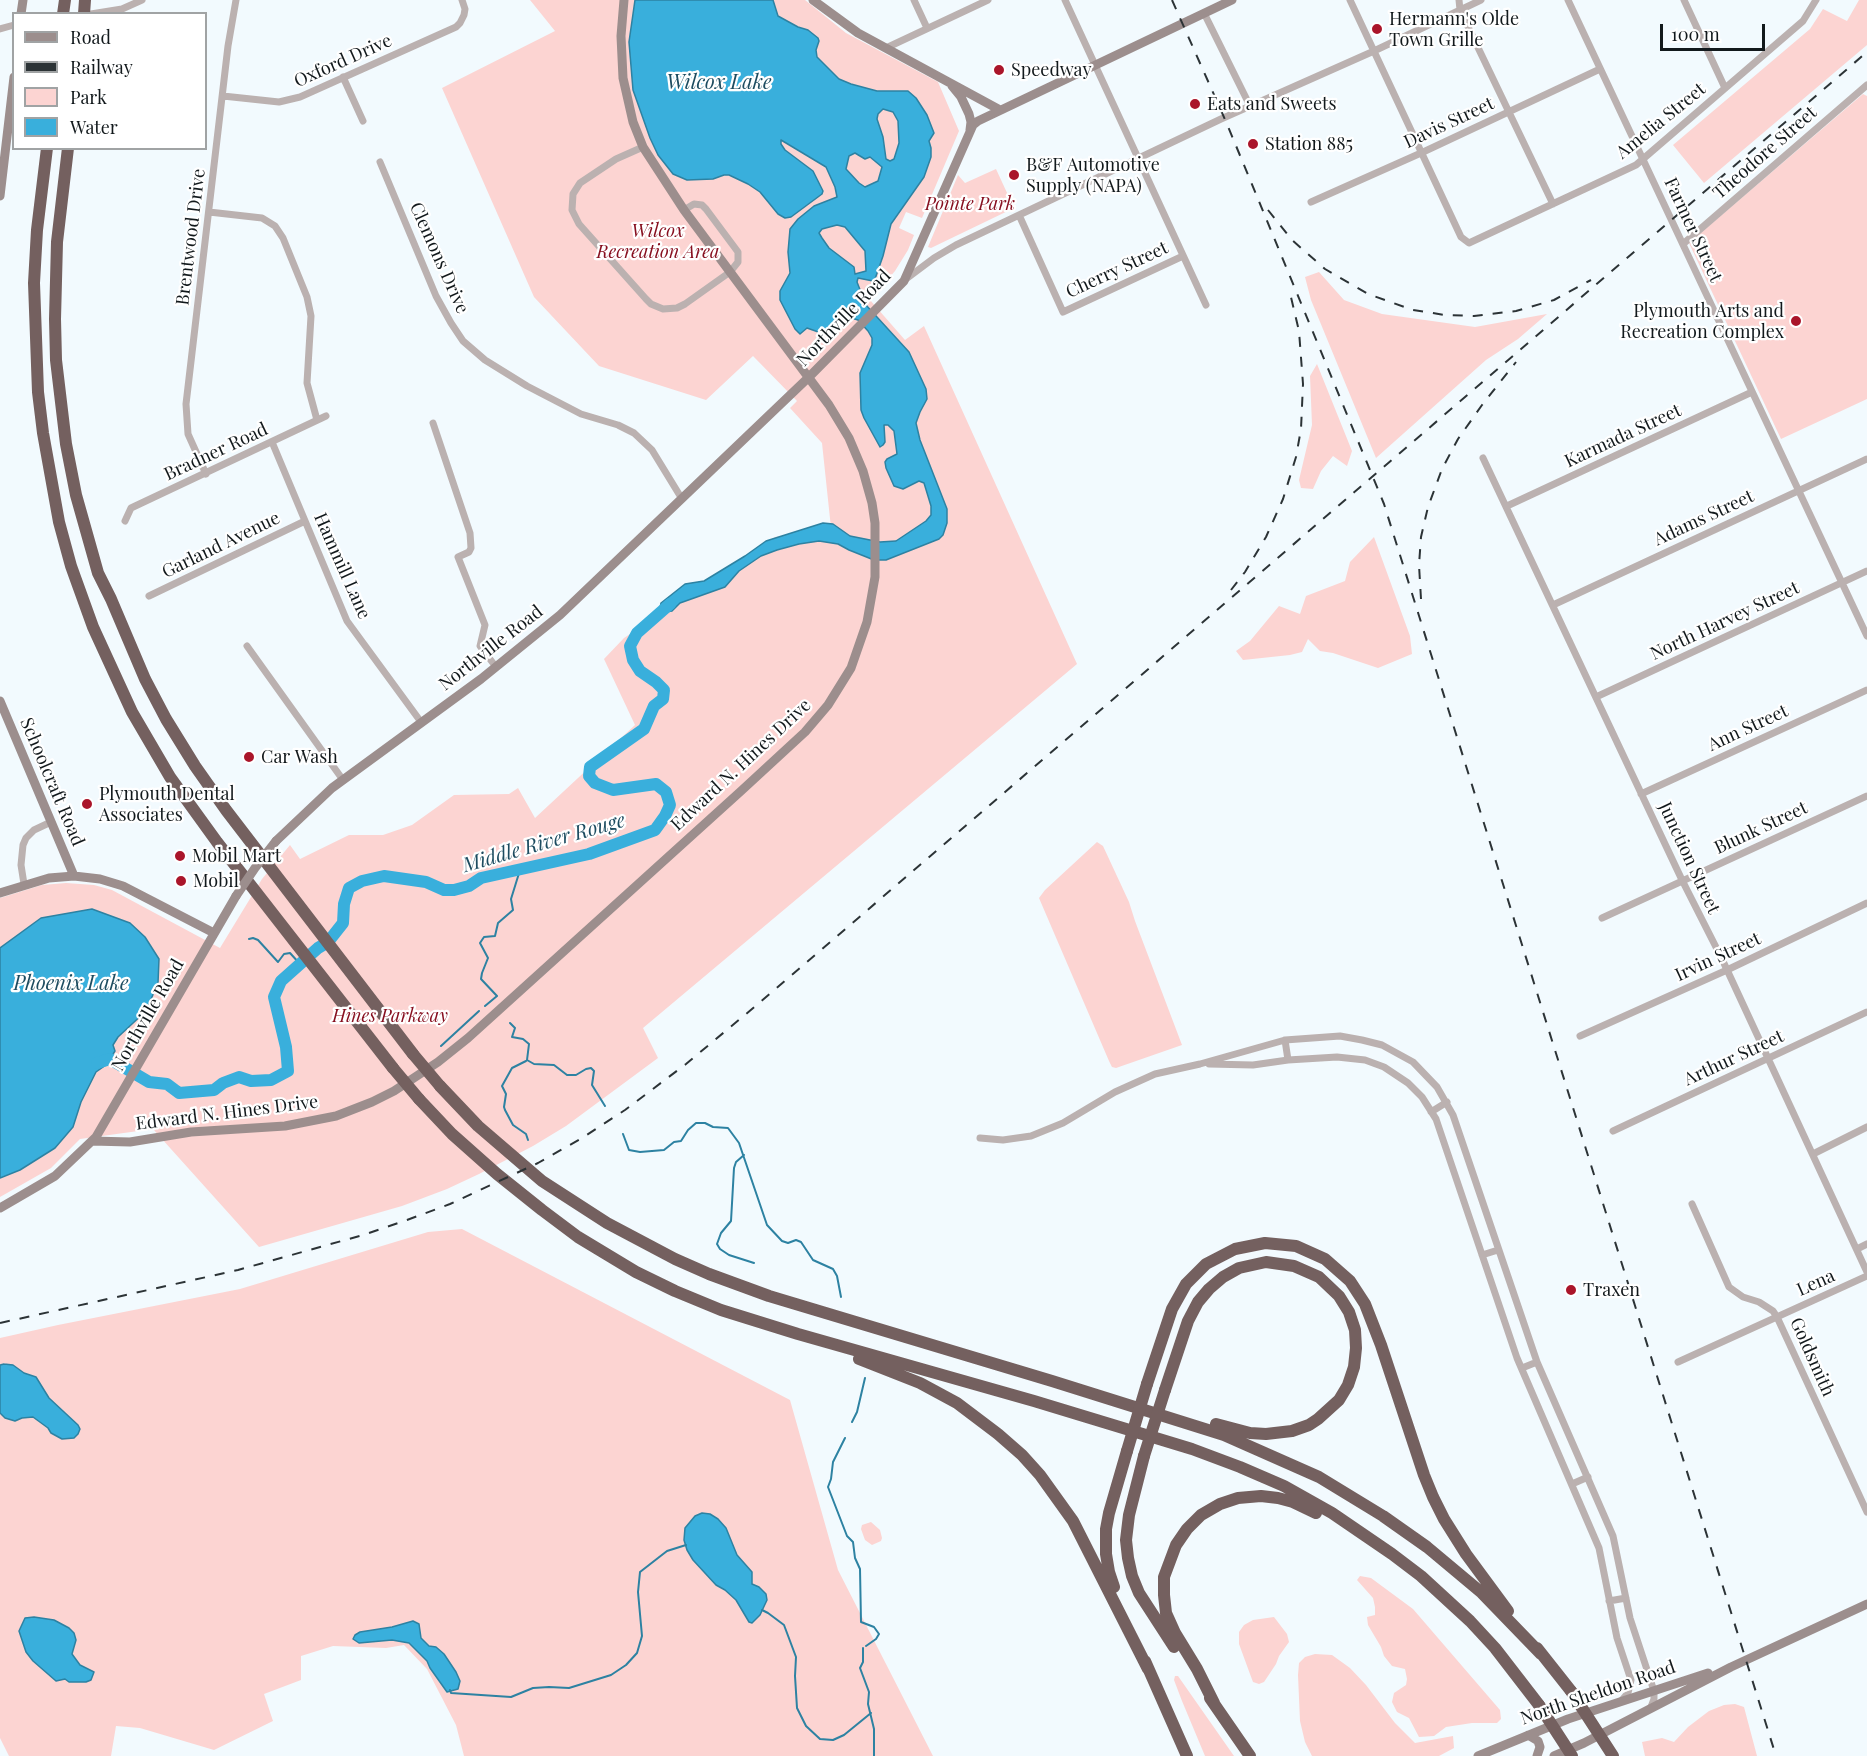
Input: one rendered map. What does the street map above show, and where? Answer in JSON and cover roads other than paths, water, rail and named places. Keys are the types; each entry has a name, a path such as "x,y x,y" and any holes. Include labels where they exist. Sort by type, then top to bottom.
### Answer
{"highway":[{"path":"47,150 35,266 34,308 38,392 59,522 71,566 93,627 132,712 170,777 217,842 393,1068 452,1134 497,1174 579,1237 636,1272 675,1291 721,1310 798,1334 1034,1401 1210,1455 1284,1486 1332,1513 1377,1543 1421,1576 1470,1621 1514,1671 1572,1756"},
{"path":"68,150 56,270 56,360 60,405 74,483 98,573 145,679 195,766 226,810 413,1054 478,1126 542,1181 607,1223 709,1274 769,1296 1224,1435 1319,1477 1427,1546 1482,1593 1541,1654"},
{"path":"1187,1756 1112,1581 1106,1554 1108,1514 1165,1327 1178,1298 1196,1274 1214,1259 1249,1245 1280,1244 1304,1249 1332,1264 1350,1281 1365,1304 1424,1475 1444,1519 1466,1554 1571,1691 1613,1756"},
{"path":"1115,1401 1171,1411 1250,1433 1280,1433 1300,1429 1318,1419 1332,1407 1348,1384 1354,1367 1356,1348 1352,1321 1334,1289 1319,1277 1303,1269 1266,1262 1239,1268 1215,1282 1198,1302 1188,1321 1165,1390 1144,1456 1129,1515 1126,1540 1130,1567 1139,1593 1250,1756"},
{"path":"798,1334 930,1388 978,1418 1022,1455 1051,1489 1073,1521 1148,1668"},
{"path":"1214,1703 1175,1633 1167,1613 1164,1595 1164,1577 1171,1555 1180,1538 1193,1522 1210,1509 1227,1501 1249,1497 1270,1497 1301,1505 1377,1543"}],"street":[{"path":"102,12 122,9 142,0"},
{"name":"Brentwood Drive","path":"206,474 190,441 186,415 228,46 236,0"},
{"name":"Oxford Drive","path":"224,96 269,101 286,101 300,97 456,27 465,15 462,0"},
{"name":"Edward N. Hines Drive","path":"92,1142 130,1142 191,1132 312,1122 354,1110 385,1096 438,1062 468,1038 741,791 812,724 828,705 851,668 871,606 876,562 876,535 872,503 858,458 839,421 809,377 684,210 643,147 633,122 623,78 621,36 624,0"},
{"path":"813,0 858,33 1000,110"},
{"path":"914,0 927,28"},
{"path":"886,48 988,0"},
{"path":"1065,0 1206,305"},
{"path":"970,129 978,121 1000,110 1232,0"},
{"path":"1350,0 1421,153"},
{"path":"1459,0 1460,10 1553,204"},
{"path":"904,281 945,251 1250,106 1481,0"},
{"name":"Farmer Street","path":"1568,0 1867,636"},
{"path":"1684,0 1725,88"},
{"name":"Amelia Street","path":"1421,153 1461,237 1466,242 1472,242 1636,165 1803,21 1816,0"},
{"path":"1204,13 1250,106"},
{"name":"Davis Street","path":"1311,202 1600,69"},
{"path":"343,77 363,121"},
{"path":"951,84 961,97 969,114 970,129"},
{"name":"Theodore Street","path":"1683,244 1867,85"},
{"path":"0,196 3,146 12,90"},
{"name":"Northville Road","path":"0,1209 55,1176 92,1142 110,1116 236,896 276,841 343,780 496,667 560,615 809,377 904,281 970,129"},
{"path":"643,147 616,159 580,183 573,194 572,210 579,224 646,299 657,307 669,309 685,304 730,272 738,262 739,255 702,205 694,204 684,210"},
{"name":"Clemons Drive","path":"380,162 436,296 463,341 485,360 554,400 581,414 618,425 634,433 652,450 682,499"},
{"path":"208,212 262,218 275,226 283,238 310,310 312,325 307,383 317,420"},
{"name":"Cherry Street","path":"1019,215 1063,312 1183,256"},
{"name":"Karmada Street","path":"1507,506 1752,392"},
{"name":"Bradner Road","path":"125,521 131,508 326,416"},
{"path":"433,423 470,532 471,549 458,557 485,625 480,646 496,667"},
{"name":"Hammill Lane","path":"272,442 347,621 421,722"},
{"name":"Junction Street","path":"1483,458 1641,794 1727,970 1867,1272"},
{"name":"Adams Street","path":"1553,605 1867,459"},
{"name":"Garland Avenue","path":"149,596 305,521"},
{"name":"North Harvey Street","path":"1596,697 1867,571"},
{"path":"248,646 343,780"},
{"name":"Ann Street","path":"1641,794 1867,690"},
{"name":"Schoolcraft Road","path":"0,701 74,876"},
{"name":"Blunk Street","path":"1602,918 1867,796"},
{"path":"24,884 21,865 22,844 29,833 51,822"},
{"path":"0,893 49,878 74,876 100,879 123,886 214,933"},
{"name":"Irvin Street","path":"1580,1036 1727,970 1867,903"},
{"name":"Arthur Street","path":"1613,1131 1867,1012"},
{"path":"980,1138 1018,1139 1037,1134 1138,1080 1170,1069 1200,1064 1285,1040 1340,1036 1382,1046 1413,1062 1437,1087 1447,1102 1458,1127 1537,1362 1613,1536 1635,1636 1654,1691 1651,1707"},
{"path":"1285,1040 1288,1060"},
{"path":"1200,1064 1253,1065 1288,1060 1356,1058 1391,1071 1422,1097 1443,1137 1522,1368 1599,1548 1617,1638 1631,1680 1629,1693 1619,1702"},
{"path":"1431,1112 1447,1102"},
{"path":"1812,1154 1867,1127"},
{"name":"Goldsmith","path":"1692,1204 1729,1287 1743,1297 1759,1302 1773,1311 1777,1317 1867,1512"},
{"path":"1857,1249 1867,1244"},
{"path":"1482,1255 1498,1250"},
{"name":"Lena","path":"1678,1362 1867,1276"},
{"path":"1522,1368 1537,1362"},
{"path":"1572,1484 1588,1477"},
{"path":"1609,1601 1626,1598"},
{"name":"North Sheldon Road","path":"1554,1756 1584,1743 1731,1667 1867,1604"},
{"name":"North Sheldon Road","path":"1478,1756 1619,1702 1731,1667"},
{"path":"1528,1735 1538,1741 1540,1747 1537,1756"},
{"path":"1494,1756 1510,1742"}],"water":[{"name":"Wilcox Lake","path":"635,0 773,0 778,16 808,30 818,38 817,57 839,79 877,91 908,91 916,98 927,115 934,133 929,141 931,157 924,177 891,224 875,279 873,281 858,278 857,282 866,305 909,352 926,389 927,399 916,423 920,440 947,509 947,523 939,539 886,560 874,560 838,544 819,541 799,544 761,556 739,571 725,587 680,603 672,611 659,613 661,603 685,584 704,581 766,541 823,523 833,524 850,536 880,542 896,541 926,521 931,515 931,506 924,483 919,481 903,489 894,486 885,462 897,454 894,431 888,425 884,425 885,442 880,447 861,410 860,373 872,345 872,338 868,331 858,320 848,317 838,320 824,334 807,328 800,334 780,300 780,291 790,273 788,252 790,229 814,206 837,197 826,167 781,140 785,150 813,171 823,191 791,217 785,218 778,214 760,192 729,175 713,179 687,180 673,174 658,155 633,90 629,42","holes":["883,109 893,112 898,121 899,143 894,159 890,161 886,159 883,137 877,119","855,153 865,159 870,157 882,167 878,181 865,187 859,183 846,169 849,156","837,225 845,227 865,251 866,271 855,274 854,267 829,248 819,233 822,229"]},
{"name":"Phoenix Lake","path":"92,909 130,923 145,937 159,959 158,983 146,1011 118,1037 113,1045 115,1051 106,1065 96,1072 81,1102 73,1127 55,1148 20,1170 0,1178 0,948 41,918"},
{"path":"0,1365 13,1365 24,1373 36,1377 49,1398 78,1425 80,1429 74,1438 62,1439 51,1433 33,1417 15,1421 5,1418 0,1413"},
{"path":"702,1513 710,1514 718,1519 726,1528 737,1555 752,1572 752,1584 766,1594 767,1600 760,1615 752,1623 749,1622 736,1600 716,1585 687,1550 684,1540 685,1528 695,1516"},
{"path":"25,1618 54,1620 74,1633 76,1640 72,1654 80,1665 94,1672 91,1680 86,1682 69,1682 65,1679 56,1681 33,1661 26,1652 19,1631"},
{"path":"413,1621 419,1624 421,1638 429,1646 436,1647 444,1654 456,1672 460,1681 458,1689 447,1692 427,1661 409,1643 392,1640 359,1643 353,1639 360,1632"}],"waterway":[{"name":"Middle River Rouge","path":"97,1063 110,1059 149,1082 167,1084 179,1093 214,1090 223,1083 239,1077 251,1081 271,1080 288,1071 286,1047 274,997 281,981 328,942 343,923 344,904 349,888 362,881 384,876 426,882 444,890 454,890 469,886 481,878 589,854 655,830 670,805 666,792 656,784 613,790 595,783 589,776 590,767 644,729 654,706 663,699 664,690 640,671 633,660 630,646 637,633 670,604"},
{"path":"485,1006 497,996 481,979 488,958 480,943 484,937 495,936 498,923 513,910 511,899 520,870"},
{"path":"249,939 258,940 278,962 284,954 290,953 300,964"},
{"path":"441,1046 479,1011"},
{"path":"510,1023 515,1028 512,1037 523,1039 529,1044 527,1060"},
{"path":"527,1060 534,1064 554,1065 567,1075 576,1075 591,1068 594,1071 592,1085 605,1106"},
{"path":"526,1061 512,1068 502,1086 506,1094 505,1110 513,1125 526,1134 528,1140"},
{"path":"623,1134 629,1150 640,1152 664,1150 674,1142 681,1141 696,1123 728,1128 739,1143 767,1225 782,1241 801,1242 813,1260 833,1269 837,1276 841,1297"},
{"path":"744,1155 736,1162 734,1168 731,1221 721,1233 717,1244 729,1255 754,1263"},
{"path":"852,1422 857,1412 865,1378"},
{"path":"845,1438 833,1462 828,1487 847,1536 853,1542 855,1558 860,1569 861,1622 874,1627 879,1634 866,1646"},
{"path":"450,1690 451,1693 511,1697 533,1688 569,1688 611,1675 626,1665 637,1653 642,1636 638,1592 640,1572 667,1551 686,1545"},
{"path":"762,1610 784,1625 796,1657 797,1708 806,1726 820,1739 833,1740 844,1735 871,1713"},
{"path":"863,1648 863,1662 860,1668 869,1692 868,1704 874,1729 874,1756"}],"railway":[{"path":"1172,0 1227,124 1384,504 1776,1756"},
{"path":"0,1323 238,1270 363,1235 450,1204 538,1163 625,1110 686,1064 758,1004 1867,52"},
{"path":"1268,210 1292,240 1325,269 1368,294 1413,310 1445,315 1474,316 1516,311 1554,300 1591,280"},
{"path":"1231,590 1266,537 1283,499 1296,457 1301,429 1303,384 1299,331 1290,293"},
{"path":"1421,599 1419,565 1421,537 1428,507 1442,469 1458,439 1516,362"}],"place":[{"name":"Hermann's Olde Town Grille","path":"1377,29"},
{"name":"Speedway","path":"999,70"},
{"name":"Eats and Sweets","path":"1195,104"},
{"name":"Station 885","path":"1253,144"},
{"name":"B&F Automotive Supply (NAPA)","path":"1014,175"},
{"name":"Plymouth Arts and Recreation Complex","path":"1796,321"},
{"name":"Car Wash","path":"249,757"},
{"name":"Plymouth Dental Associates","path":"87,804"},
{"name":"Mobil Mart","path":"180,856"},
{"name":"Mobil","path":"181,881"},
{"name":"Traxen","path":"1571,1290"}],"park label":[{"name":"Pointe Park","path":"970,204"},
{"name":"Wilcox Recreation Area","path":"658,241"},
{"name":"Hines Parkway","path":"390,1016"}]}
